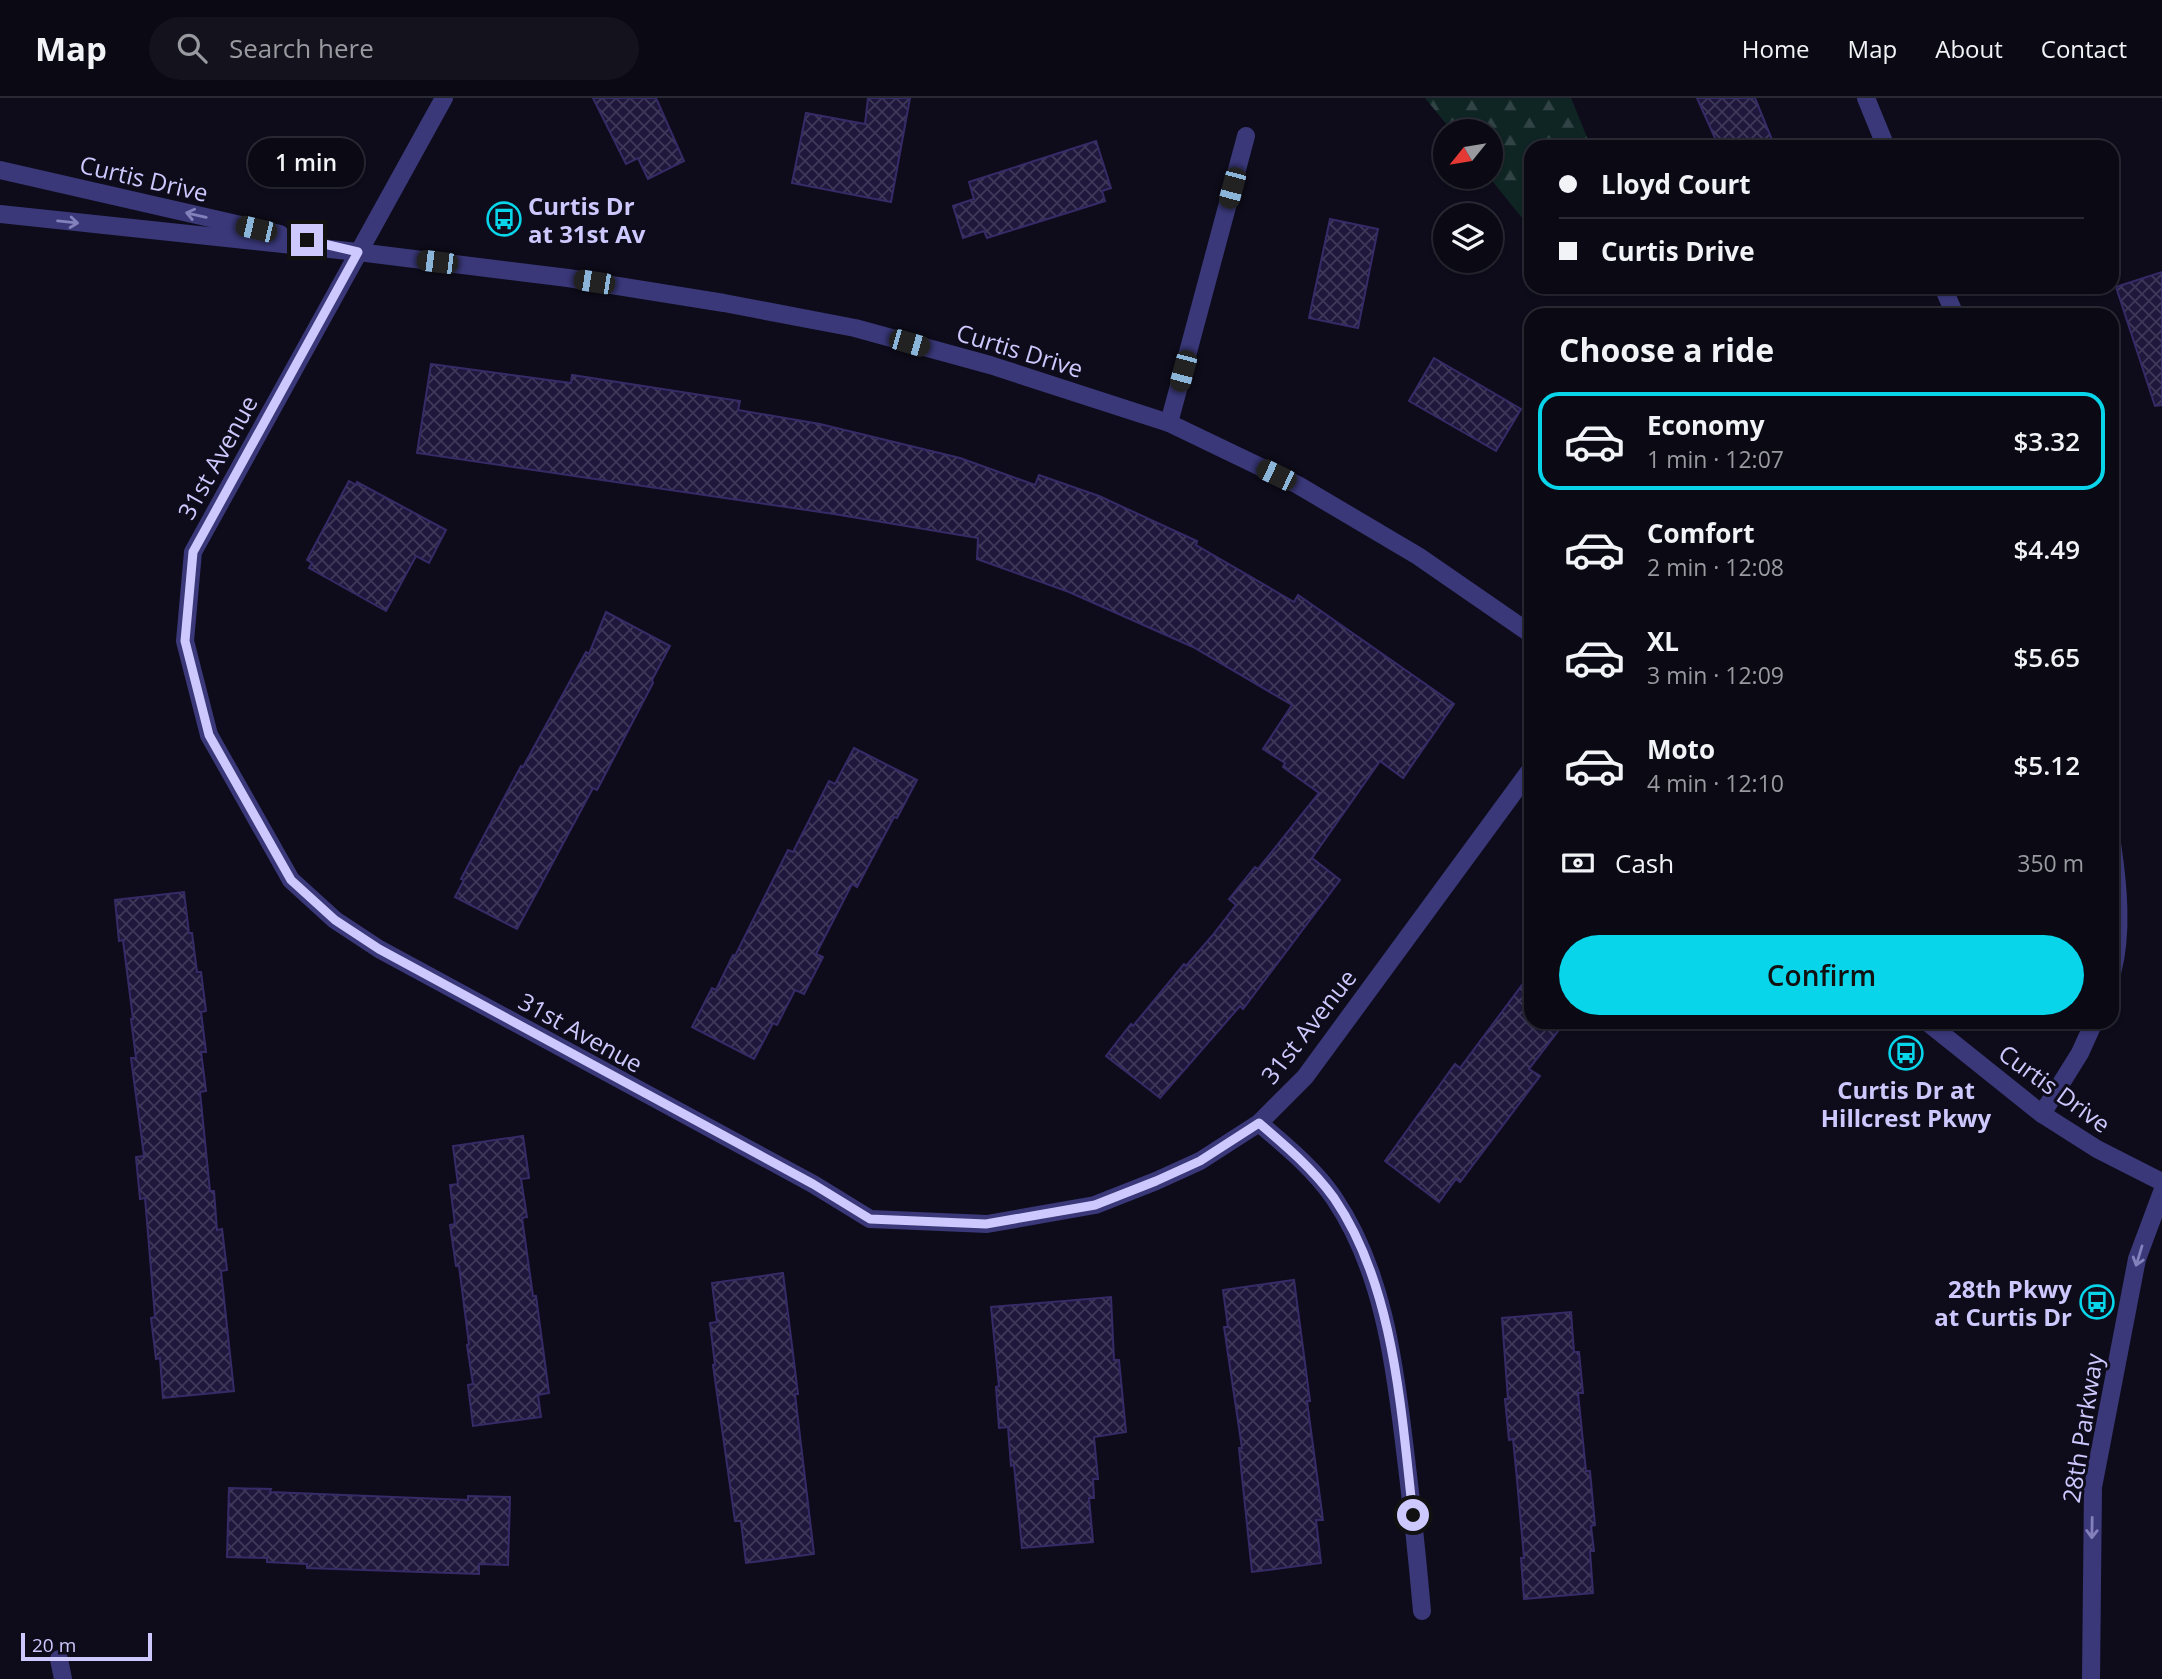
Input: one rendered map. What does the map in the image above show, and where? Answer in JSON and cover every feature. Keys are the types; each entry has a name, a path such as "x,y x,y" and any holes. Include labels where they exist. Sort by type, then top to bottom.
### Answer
{"street":[{"name":"31st Avenue","path":"444,98 193,552 185,641 209,735 291,880 335,920 379,949 813,1184 870,1219 986,1224 1095,1205 1200,1161 1259,1123 1305,1077 1524,779"},
{"path":"1866,98 1883,140"},
{"path":"1169,423 1246,135"},
{"name":"Curtis Drive","path":"0,170 358,252"},
{"name":"Curtis Drive","path":"0,214 358,252 568,278 724,303 855,328 990,365 1169,423 1297,485 1418,556 1524,629"},
{"name":"Curtis Drive","path":"1936,1029 2042,1114 2097,1149 2162,1182"},
{"path":"2042,1114 2080,1054 2091,1029"},
{"path":"1259,1123 1308,1166 1334,1199 1362,1251 1395,1364 1422,1611"},
{"name":"28th Parkway","path":"2091,1679 2093,1487 2137,1259 2162,1192"},
{"path":"59,1658 63,1679"}],"green space":[{"path":"1425,98 1571,98 1588,140 1524,140 1524,220 1499,189 1503,189 1503,119 1442,119"}],"building":[{"path":"593,98 656,98 684,161 648,179 638,158 626,164"},
{"path":"868,98 910,98 891,202 792,183 806,113 865,124"},
{"path":"1697,98 1755,98 1772,140 1716,140"},
{"path":"1096,141 1111,188 1102,191 1105,201 987,238 984,231 963,238 953,206 974,199 969,182"},
{"path":"1330,219 1378,229 1358,328 1309,318"},
{"path":"2162,272 2162,405 2155,406 2118,294 2119,286"},
{"path":"1434,358 1521,409 1496,451 1409,401"},
{"path":"431,364 571,383 572,375 740,401 738,410 820,424 960,458 1035,485 1039,475 1099,496 1197,541 1196,545 1294,602 1298,595 1454,704 1403,778 1380,761 1312,858 1340,880 1243,1009 1240,1006 1160,1098 1106,1056 1184,964 1186,966 1212,936 1236,905 1229,899 1255,867 1258,869 1319,793 1283,767 1285,763 1263,749 1292,705 1193,647 1069,592 977,559 978,538 834,514 417,453"},
{"path":"349,481 356,485 357,482 446,530 429,563 416,556 386,611 309,568 312,563 307,560"},
{"path":"606,612 670,646 597,790 593,788 517,929 455,897 464,880 461,879 521,766 523,767 586,652 589,654"},
{"path":"854,748 917,780 857,887 852,884 816,954 823,957 804,994 795,990 777,1025 773,1023 754,1059 692,1027 712,988 716,990 733,955 735,956 788,850 793,852 829,781 835,784"},
{"path":"184,892 189,933 192,933 197,972 201,972 206,1011 201,1012 206,1052 201,1052 206,1091 200,1092 210,1191 214,1191 217,1230 222,1229 227,1270 221,1271 234,1391 163,1398 160,1358 156,1359 151,1318 155,1317 145,1198 140,1199 136,1157 144,1156 131,1058 136,1058 133,1019 123,940 119,941 115,900"},
{"path":"1524,982 1524,1029 1560,1029 1529,1069 1540,1076 1460,1182 1456,1179 1439,1202 1385,1161 1455,1064 1460,1068"},
{"path":"523,1136 529,1178 521,1179 527,1217 522,1218 549,1393 538,1395 541,1417 473,1426 468,1385 473,1384 469,1344 459,1266 456,1266 450,1225 455,1224 450,1185 458,1184 453,1146"},
{"path":"783,1273 814,1554 746,1563 741,1521 735,1521 713,1365 710,1323 717,1322 712,1283"},
{"path":"1294,1280 1323,1520 1316,1520 1321,1563 1252,1572 1239,1448 1242,1448 1224,1327 1228,1327 1223,1290"},
{"path":"1111,1297 1114,1360 1119,1360 1126,1432 1094,1437 1098,1479 1093,1479 1094,1498 1089,1498 1093,1542 1022,1548 1008,1427 999,1428 996,1387 999,1386 991,1307"},
{"path":"1571,1312 1574,1352 1579,1352 1583,1393 1578,1393 1595,1525 1591,1526 1594,1551 1590,1551 1593,1593 1524,1599 1521,1558 1524,1558 1517,1480 1505,1399 1508,1399 1502,1318"},
{"path":"229,1488 468,1500 468,1496 510,1497 508,1565 479,1564 479,1574 307,1568 307,1564 267,1562 267,1558 227,1557"}],"place":[{"name":"Curtis Dr at 31st Av","path":"504,219"},
{"name":"Curtis Dr at Hillcrest Pkwy","path":"1906,1053"},
{"name":"28th Pkwy at Curtis Dr","path":"2097,1302"}],"route":[{"path":"307,240 358,252 193,552 185,641 209,735 291,880 335,920 379,949 813,1184 870,1219 986,1224 1095,1205 1200,1161 1259,1123 1308,1166 1334,1199 1362,1251 1395,1364 1413,1515"}]}
